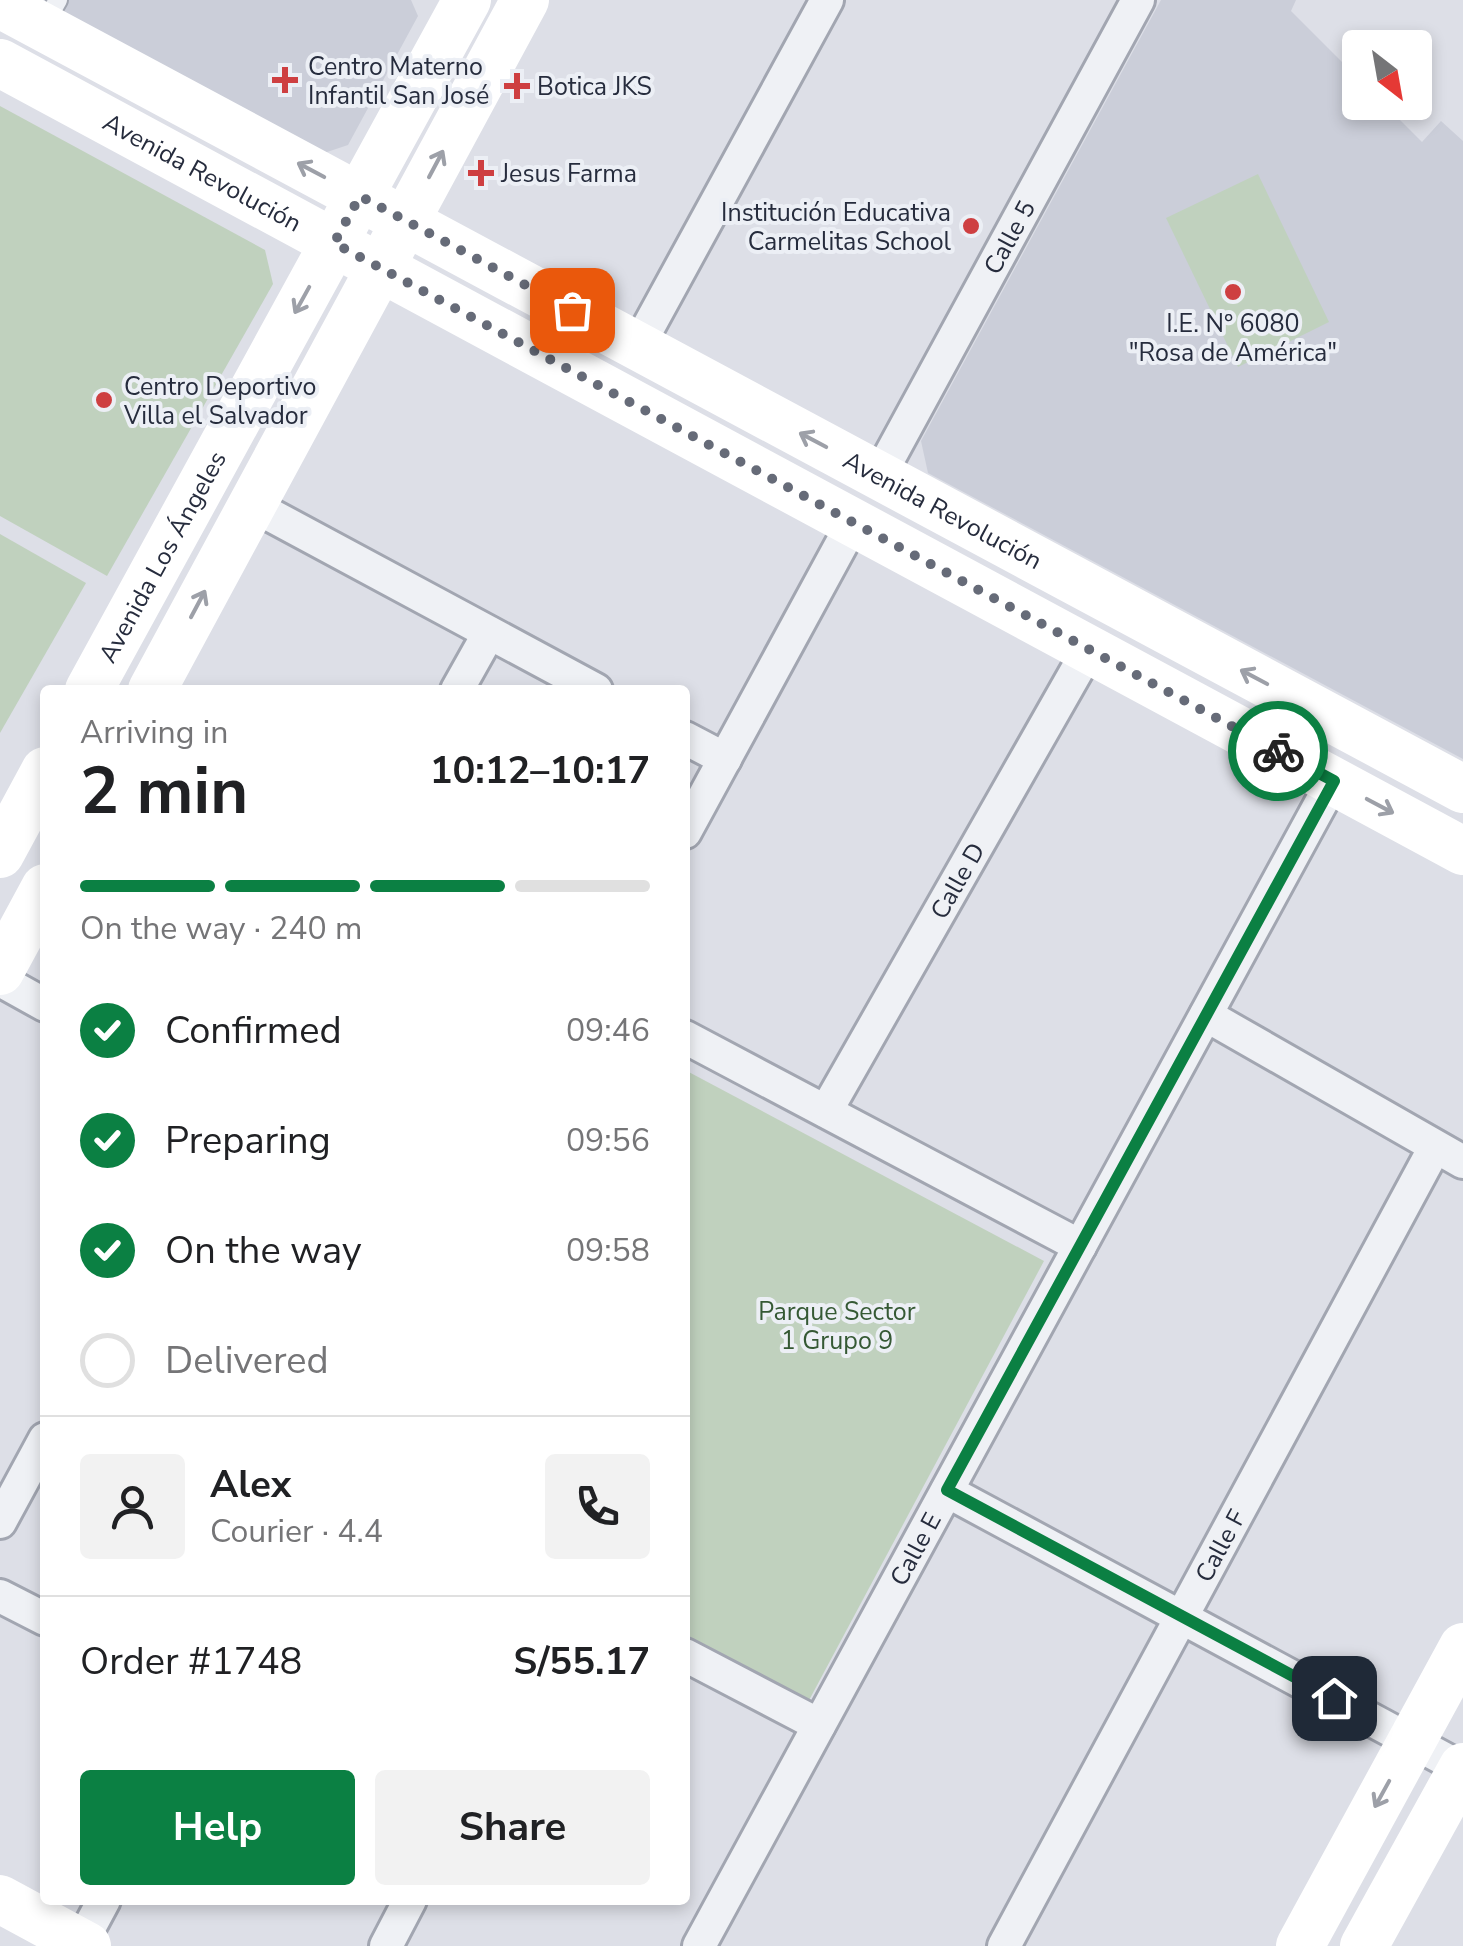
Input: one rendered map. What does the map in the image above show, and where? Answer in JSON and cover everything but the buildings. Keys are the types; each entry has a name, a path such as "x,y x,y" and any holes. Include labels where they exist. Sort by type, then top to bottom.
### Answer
{"main road":[{"name":"Avenida Los Ángeles","path":"93,685 467,0"},
{"path":"155,685 524,0"},
{"name":"Avenida Revolución","path":"0,4 51,13 360,196 1463,789"},
{"name":"Avenida Revolución","path":"0,64 1463,851"},
{"path":"0,854 40,780"},
{"path":"0,971 40,897"},
{"path":"1364,1946 1447,1760 1463,1647"},
{"path":"1300,1946 1447,1760"},
{"path":"0,1899 84,1944"}],"street":[{"path":"638,346 827,0"},
{"name":"Calle 5","path":"879,476 1132,2"},
{"path":"252,505 587,685"},
{"path":"690,823 853,523"},
{"path":"460,685 490,632"},
{"name":"Calle D","path":"826,1111 1089,649"},
{"path":"690,741 725,759"},
{"name":"Calle E","path":"699,1946 1334,781"},
{"path":"0,980 40,1002"},
{"path":"1206,1016 1449,1154"},
{"path":"690,1040 1080,1246"},
{"name":"Calle F","path":"1004,1946 1181,1617 1449,1154"},
{"path":"0,1522 40,1448"},
{"path":"947,1490 1447,1760"},
{"path":"0,1596 40,1616"},
{"path":"690,1658 819,1725"},
{"path":"84,1944 102,1905"},
{"path":"386,1946 407,1905"}],"shaded area":[{"name":"Centro Materno Infantil San José","path":"34,0 411,0 418,16 348,145 324,153"},
{"name":"I.E. N° 6080 \"Rosa de América\"","path":"1161,0 1296,0 1291,11 1342,62 1342,120 1400,120 1422,142 1441,121 1463,141 1463,759 928,473 921,441"}],"green space":[{"name":"Centro Deportivo Villa el Salvador","path":"0,106 265,250 273,284 107,576 0,516"},
{"path":"1258,174 1329,322 1238,367 1166,218"},
{"path":"0,534 86,583 0,733"},
{"name":"Parque Sector 1 Grupo 9","path":"690,1073 1044,1261 807,1704 690,1643"}],"way so far":[{"path":"572,310 360,196 334,243 1278,751"}],"place":[{"name":"Centro Materno Infantil San José","path":"285,80"},
{"name":"Botica JKS","path":"517,86"},
{"name":"Jesus Farma","path":"481,173"},
{"name":"Institución Educativa Carmelitas School","path":"971,226"},
{"name":"I.E. N° 6080 \"Rosa de América\"","path":"1233,292"},
{"name":"Centro Deportivo Villa el Salvador","path":"104,400"}],"route":[{"path":"1278,751 1334,781 947,1490 1334,1698"}]}
